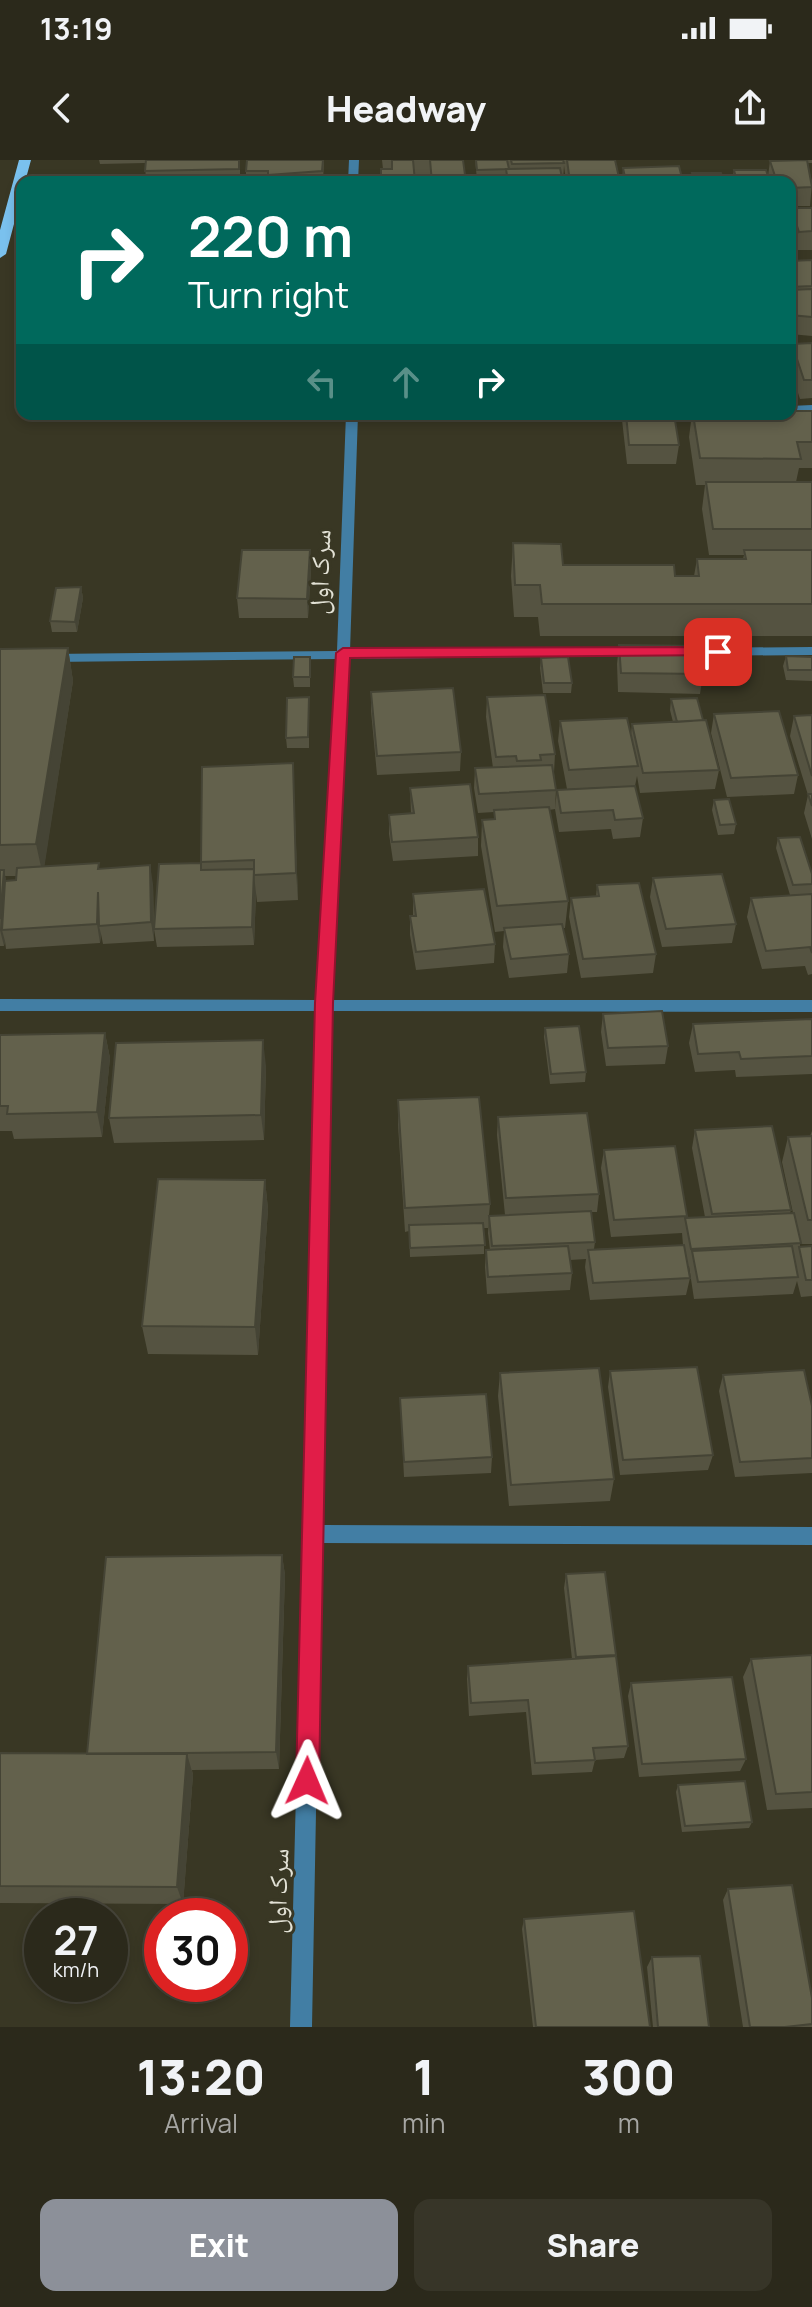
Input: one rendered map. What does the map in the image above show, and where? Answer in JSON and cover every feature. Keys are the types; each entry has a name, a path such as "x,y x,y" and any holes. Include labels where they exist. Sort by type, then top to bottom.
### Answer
{"main road":[{"path":"0,254 16,216"}],"street":[{"name":"سرک‌ اول","path":"301,2027 324,1003 352,420"},
{"path":"671,652 812,651"},
{"path":"31,658 656,652"},
{"path":"0,1005 812,1006"},
{"path":"314,1534 812,1536"}],"building":[{"path":"146,160 239,160 239,169 145,171"},
{"path":"247,160 323,160 322,171 268,175 268,171 246,171"},
{"path":"392,160 413,160 414,176 381,176 381,169 392,169"},
{"path":"430,160 463,160 465,176 431,176"},
{"path":"476,160 507,160 509,169 477,170"},
{"path":"511,160 563,160 564,163 512,164"},
{"path":"567,160 615,160 619,176 569,176"},
{"path":"807,160 812,187 796,188 796,176 775,176 770,161"},
{"path":"679,166 682,176 625,176 623,168"},
{"path":"560,168 562,176 507,176 506,169"},
{"path":"734,170 766,170 768,176 736,176"},
{"path":"692,173 721,173 722,176 693,176"},
{"path":"796,208 812,208 812,231 799,232"},
{"path":"812,260 812,286 796,287 796,261"},
{"path":"812,289 812,317 796,316 796,290"},
{"path":"812,343 812,380 804,380 796,356 796,344"},
{"path":"796,411 812,411 812,442 797,442 801,459 700,458 694,420 796,420"},
{"path":"627,420 675,420 679,445 629,445"},
{"path":"706,482 812,482 812,529 713,529"},
{"path":"513,543 561,544 563,565 674,565 675,576 699,576 697,559 746,559 744,550 812,550 812,604 542,604 540,585 515,585"},
{"path":"242,550 310,550 307,599 237,598"},
{"path":"81,587 75,622 50,621 56,588"},
{"path":"619,645 700,646 703,674 621,673"},
{"path":"68,648 36,844 0,845 0,649"},
{"path":"786,656 812,657 812,670 788,670"},
{"path":"294,657 310,657 310,677 293,677"},
{"path":"568,657 572,683 544,683 541,658"},
{"path":"453,688 461,752 377,756 371,692"},
{"path":"545,695 555,754 540,755 541,760 517,761 516,756 496,757 487,697"},
{"path":"309,697 308,737 286,738 287,698"},
{"path":"697,698 703,720 677,722 671,699"},
{"path":"779,711 798,775 731,778 714,714"},
{"path":"812,715 812,776 794,716"},
{"path":"627,718 638,766 569,770 560,721"},
{"path":"706,720 719,770 643,773 632,724"},
{"path":"293,763 296,873 254,875 254,860 201,862 202,767"},
{"path":"552,765 556,790 479,794 475,768"},
{"path":"470,784 478,837 392,842 389,815 414,813 410,788"},
{"path":"635,786 643,818 615,820 613,810 561,813 557,790"},
{"path":"729,799 736,824 720,825 714,800"},
{"path":"549,807 568,901 497,906 482,820 495,819 494,810"},
{"path":"800,837 812,874 812,884 793,885 778,838"},
{"path":"99,863 98,869 150,865 151,922 99,926 98,892 97,924 2,930 5,881 16,880 17,868"},
{"path":"201,863 201,870 254,869 252,927 154,929 159,864"},
{"path":"0,870 4,870 0,919"},
{"path":"722,874 736,924 666,929 653,878"},
{"path":"639,883 656,954 583,959 571,898 599,896 597,885"},
{"path":"484,889 495,944 416,952 410,916 416,916 413,894"},
{"path":"812,894 812,953 810,947 766,951 751,898"},
{"path":"562,924 569,954 511,959 504,928"},
{"path":"662,1011 668,1046 608,1048 603,1014"},
{"path":"812,1019 812,1056 741,1059 739,1052 698,1054 693,1024"},
{"path":"579,1026 586,1072 551,1074 545,1028"},
{"path":"105,1033 97,1112 7,1114 8,1106 0,1106 0,1035"},
{"path":"263,1040 261,1115 109,1118 116,1043"},
{"path":"479,1097 490,1204 405,1208 398,1100"},
{"path":"587,1113 599,1194 506,1198 498,1117"},
{"path":"772,1126 791,1210 712,1214 695,1130"},
{"path":"812,1136 812,1220 808,1220 788,1137"},
{"path":"675,1146 687,1216 614,1220 604,1150"},
{"path":"158,1179 265,1180 255,1327 142,1326"},
{"path":"591,1211 595,1242 492,1246 489,1216"},
{"path":"794,1213 801,1243 691,1249 685,1218"},
{"path":"483,1223 485,1245 410,1248 409,1225"},
{"path":"684,1245 690,1278 593,1283 588,1250"},
{"path":"568,1246 572,1273 488,1277 486,1250"},
{"path":"792,1246 798,1277 698,1282 692,1251"},
{"path":"812,1246 812,1280 806,1280 799,1247"},
{"path":"697,1367 713,1455 623,1460 610,1371"},
{"path":"599,1368 614,1479 511,1485 500,1373"},
{"path":"804,1370 812,1406 812,1458 740,1462 723,1375"},
{"path":"486,1394 492,1457 404,1462 400,1398"},
{"path":"282,1555 276,1752 87,1754 106,1557"},
{"path":"605,1572 616,1655 576,1657 566,1574"},
{"path":"812,1655 812,1792 776,1794 751,1659"},
{"path":"616,1656 628,1746 593,1748 595,1760 535,1763 528,1700 471,1703 468,1666"},
{"path":"732,1677 746,1759 642,1764 631,1683"},
{"path":"0,1753 187,1754 177,1887 0,1886"},
{"path":"745,1781 752,1822 685,1826 678,1785"},
{"path":"792,1885 812,1998 812,2024 750,2027 728,1889"},
{"path":"634,1911 650,2027 536,2027 524,1919"},
{"path":"700,1956 709,2027 658,2027 652,1957"}],"route":[{"path":"307,1781 324,1003 343,653 718,652"}]}
